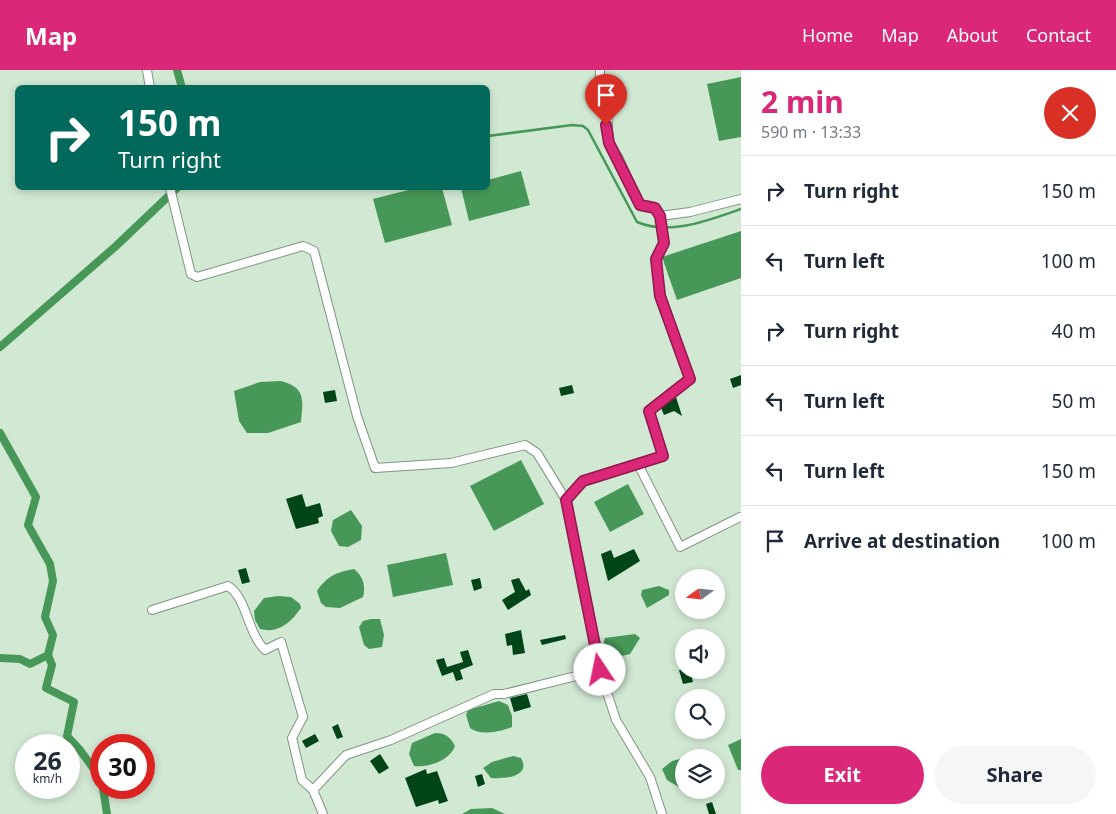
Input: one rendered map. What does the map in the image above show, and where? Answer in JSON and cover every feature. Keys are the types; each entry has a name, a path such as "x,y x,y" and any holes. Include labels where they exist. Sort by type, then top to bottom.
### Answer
{"street":[{"path":"147,70 150,85"},
{"path":"566,500 583,481 663,456 649,411 690,379 660,296 656,259 664,243 660,218 655,208 640,205 609,143 607,109 600,80 600,70"},
{"path":"171,190 192,274 198,277 303,246 314,251 357,416 375,468 451,463 526,445 537,453 566,500 600,670 616,720 650,777 662,814"},
{"path":"660,218 741,199"},
{"path":"638,464 680,547 740,517"},
{"path":"152,610 228,586 236,591 256,640 265,650 281,642 303,717 292,738 302,780 313,790 322,814"},
{"path":"313,790 346,755 391,740 494,694 504,694 600,670"}],"shaded area":[{"path":"741,77 741,137 719,141 707,84"},
{"path":"521,171 530,205 469,221 461,190 490,190 490,179"},
{"path":"408,190 443,190 452,225 385,243 373,199"},
{"path":"741,231 741,278 677,300 662,257"},
{"path":"281,381 295,387 299,391 302,401 301,422 268,433 247,433 239,421 234,391 260,382"},
{"path":"521,460 544,504 494,531 470,486"},
{"path":"628,484 644,514 610,532 594,502"},
{"path":"351,510 362,526 361,540 348,547 339,546 331,531 333,520"},
{"path":"446,553 453,585 393,597 387,565"},
{"path":"354,569 360,575 363,582 363,597 340,608 326,607 321,603 317,591 325,582 337,573"},
{"path":"659,586 669,590 669,595 647,608 641,595 642,590"},
{"path":"291,597 300,604 301,608 284,626 273,630 260,629 255,620 254,611 264,598"},
{"path":"380,619 384,635 382,647 369,649 364,645 359,627 363,621"},
{"path":"635,634 640,638 630,654 612,658 604,653 603,645 605,638"},
{"path":"499,701 508,705 512,716 512,727 485,733 470,728 466,715 468,710"},
{"path":"435,733 449,738 455,746 452,751 438,762 426,766 414,766 409,754 412,743"},
{"path":"741,739 741,770 738,770 728,745"},
{"path":"513,756 521,758 523,764 523,769 515,776 491,778 483,768 492,762"},
{"path":"675,760 675,785 667,780 662,769"},
{"path":"492,808 505,814 462,814 471,809"}],"building":[{"path":"741,375 741,385 733,388 730,379"},
{"path":"572,385 574,393 561,396 559,388"},
{"path":"335,390 337,401 325,403 323,392"},
{"path":"676,397 682,416 674,411 664,415 661,408"},
{"path":"302,494 306,507 320,503 323,516 318,518 319,523 296,529 286,499"},
{"path":"634,549 640,561 608,581 601,554 611,550 614,558"},
{"path":"246,568 250,582 242,584 238,570"},
{"path":"480,578 482,588 474,591 471,580"},
{"path":"519,578 526,591 529,589 531,595 508,610 502,600 515,592 511,580"},
{"path":"521,630 525,653 513,655 512,645 507,646 505,634"},
{"path":"565,635 566,639 542,645 540,640"},
{"path":"468,650 473,665 460,670 463,679 456,681 453,672 442,676 436,660 444,658 447,667 463,662 460,652"},
{"path":"613,670 616,684 611,685 607,672"},
{"path":"682,679 692,679 693,682 683,684"},
{"path":"527,694 531,707 514,712 510,698"},
{"path":"338,724 343,737 337,739 332,727"},
{"path":"315,734 319,741 306,748 302,741"},
{"path":"380,754 389,768 379,774 370,761"},
{"path":"426,769 427,774 437,771 448,801 439,804 438,800 416,807 405,778"},
{"path":"482,774 485,784 478,787 475,776"},
{"path":"712,802 716,814 709,814 706,804"}],"waterway":[{"path":"177,70 181,85"},
{"path":"490,136 572,125 583,126 588,130 637,222 650,226 676,227 689,225 741,209"},
{"path":"0,347 116,246 175,190"},
{"path":"0,433 36,497 28,525 50,564 53,581 45,617 53,635 48,655 30,664 20,659 0,658"},
{"path":"48,655 52,665 46,688 74,702 67,736 90,764"},
{"path":"105,799 107,814"}],"route":[{"path":"600,670 566,500 583,481 663,456 649,411 690,379 660,296 656,259 664,243 660,216 655,208 640,205 619,159 609,143 606,125"}]}
